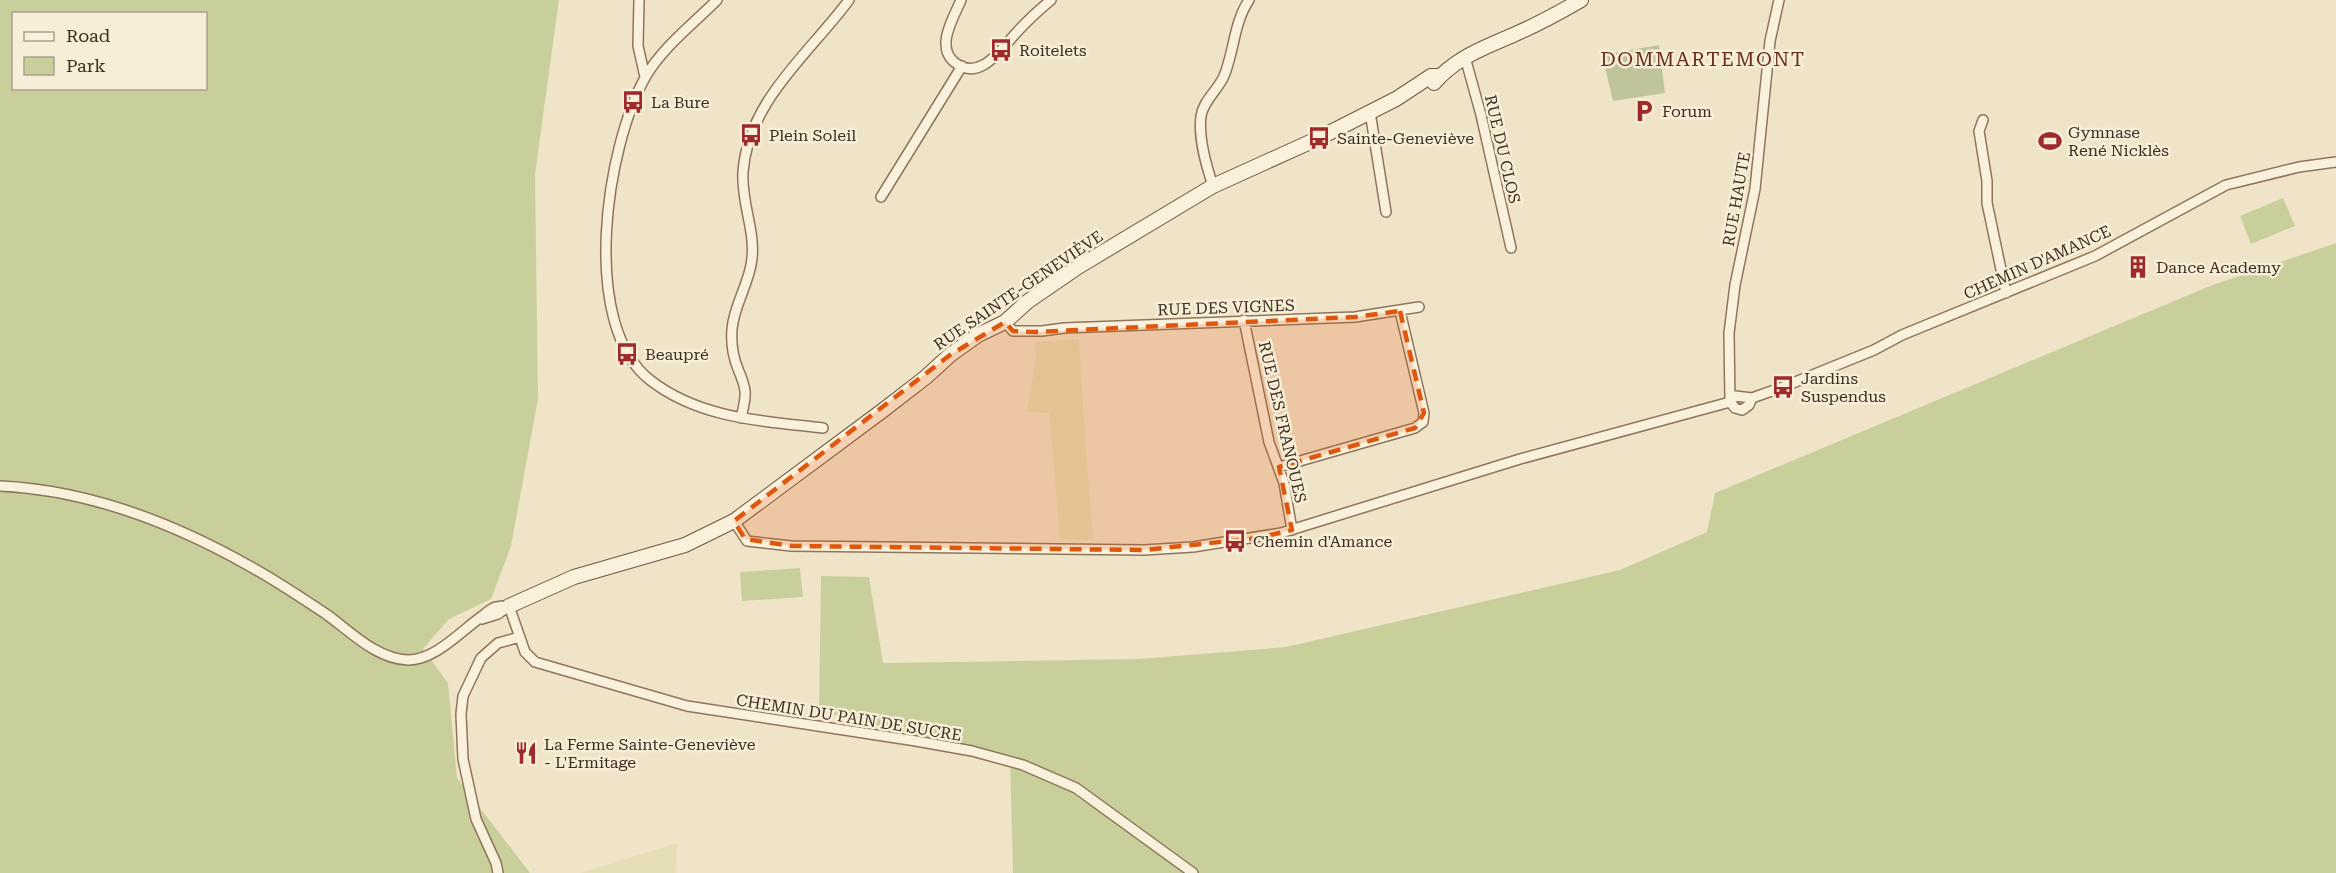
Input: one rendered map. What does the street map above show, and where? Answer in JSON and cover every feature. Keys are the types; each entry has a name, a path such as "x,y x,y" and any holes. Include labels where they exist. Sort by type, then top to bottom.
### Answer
{"street":[{"path":"639,0 638,46 645,77"},
{"path":"717,0 655,62 645,77 625,126 612,183 606,244 611,312 627,354 649,379 667,392 702,408 741,418 823,428"},
{"path":"741,418 746,393 733,350 732,329 735,309 752,259 752,235 743,200 745,155 753,127 776,87 849,0"},
{"path":"961,0 945,43 948,54 962,66 981,67 989,62 1051,0"},
{"path":"1213,186 1208,171 1201,129 1202,112 1224,75 1241,15 1249,0"},
{"name":"RUE SAINTE-GENEVIÈVE","path":"509,606 574,577 685,545 734,520 882,411 950,355 978,335 1009,319 1027,302 1078,267 1213,186 1267,163 1396,99 1412,95 1435,82 1439,76 1474,51 1543,21 1581,0"},
{"name":"RUE HAUTE","path":"1730,402 1728,333 1735,285 1755,189 1770,41 1779,0"},
{"name":"RUE DU CLOS","path":"1465,57 1481,115 1511,248"},
{"path":"881,197 962,66"},
{"path":"1370,112 1386,212"},
{"path":"1983,120 1978,131 1987,181 1987,203 2006,293"},
{"name":"CHEMIN D'AMANCE","path":"734,520 745,539 751,542 790,546 1154,549 1235,542 1292,530 1520,459 1730,402 1735,396 1752,398 1874,350 1902,335 2095,256 2226,185 2299,167 2336,162"},
{"name":"RUE DES VIGNES","path":"1009,319 1034,332 1064,328 1355,317 1419,307"},
{"path":"1279,467 1420,425 1424,413 1400,310"},
{"name":"RUE DES FRANOUES","path":"1244,320 1269,442 1279,467 1292,530"},
{"name":"CHEMIN D'AMANCE","path":"1730,402 1735,408 1742,410 1749,405 1752,398"},
{"path":"0,486 33,489 88,500 188,534 221,550 291,591 389,657 408,660 428,655 494,607 509,606"},
{"name":"CHEMIN DU PAIN DE SUCRE","path":"509,606 527,655 535,662 669,702 926,742 972,751 1023,765 1076,788 1193,873"},
{"path":"498,873 496,863 476,819 465,769 461,729 463,696 473,671 490,649 501,642 520,637"}],"highlighted area":[{"path":"1400,311 1424,413 1415,428 1279,467 1292,530 1258,538 1144,550 791,546 745,539 734,521 950,355 1005,322 1013,331 1034,332 1355,317"}],"shaded area":[{"path":"1079,339 1093,540 1060,539 1049,413 1027,412 1036,358 1035,342"},
{"path":"677,843 676,873 580,873"}],"green space":[{"path":"0,0 559,0 535,174 538,399 511,546 491,599 449,619 423,649 448,683 457,778 530,873 0,873"},
{"path":"1659,45 1665,93 1613,101 1602,55"},
{"path":"2283,198 2295,226 2251,244 2240,216"},
{"path":"2336,243 2336,873 1013,873 1010,758 819,711 821,576 869,577 883,663 1139,659 1286,647 1620,570 1707,532 1715,493 2210,286"},
{"path":"800,568 803,597 742,601 740,572"}],"place":[{"name":"Roitelets","path":"1001,50"},
{"name":"La Bure","path":"633,102"},
{"name":"Forum","path":"1644,111"},
{"name":"Plein Soleil","path":"751,135"},
{"name":"Sainte-Geneviève","path":"1319,138"},
{"name":"Gymnase René Nicklès","path":"2050,141"},
{"name":"Dance Academy","path":"2138,267"},
{"name":"Beaupré","path":"627,354"},
{"name":"Jardins Suspendus","path":"1783,387"},
{"name":"Chemin d'Amance","path":"1235,541"},
{"name":"La Ferme Sainte-Geneviève - L'Ermitage","path":"526,753"}],"district":[{"name":"DOMMARTEMONT","path":"1703,59"}]}
